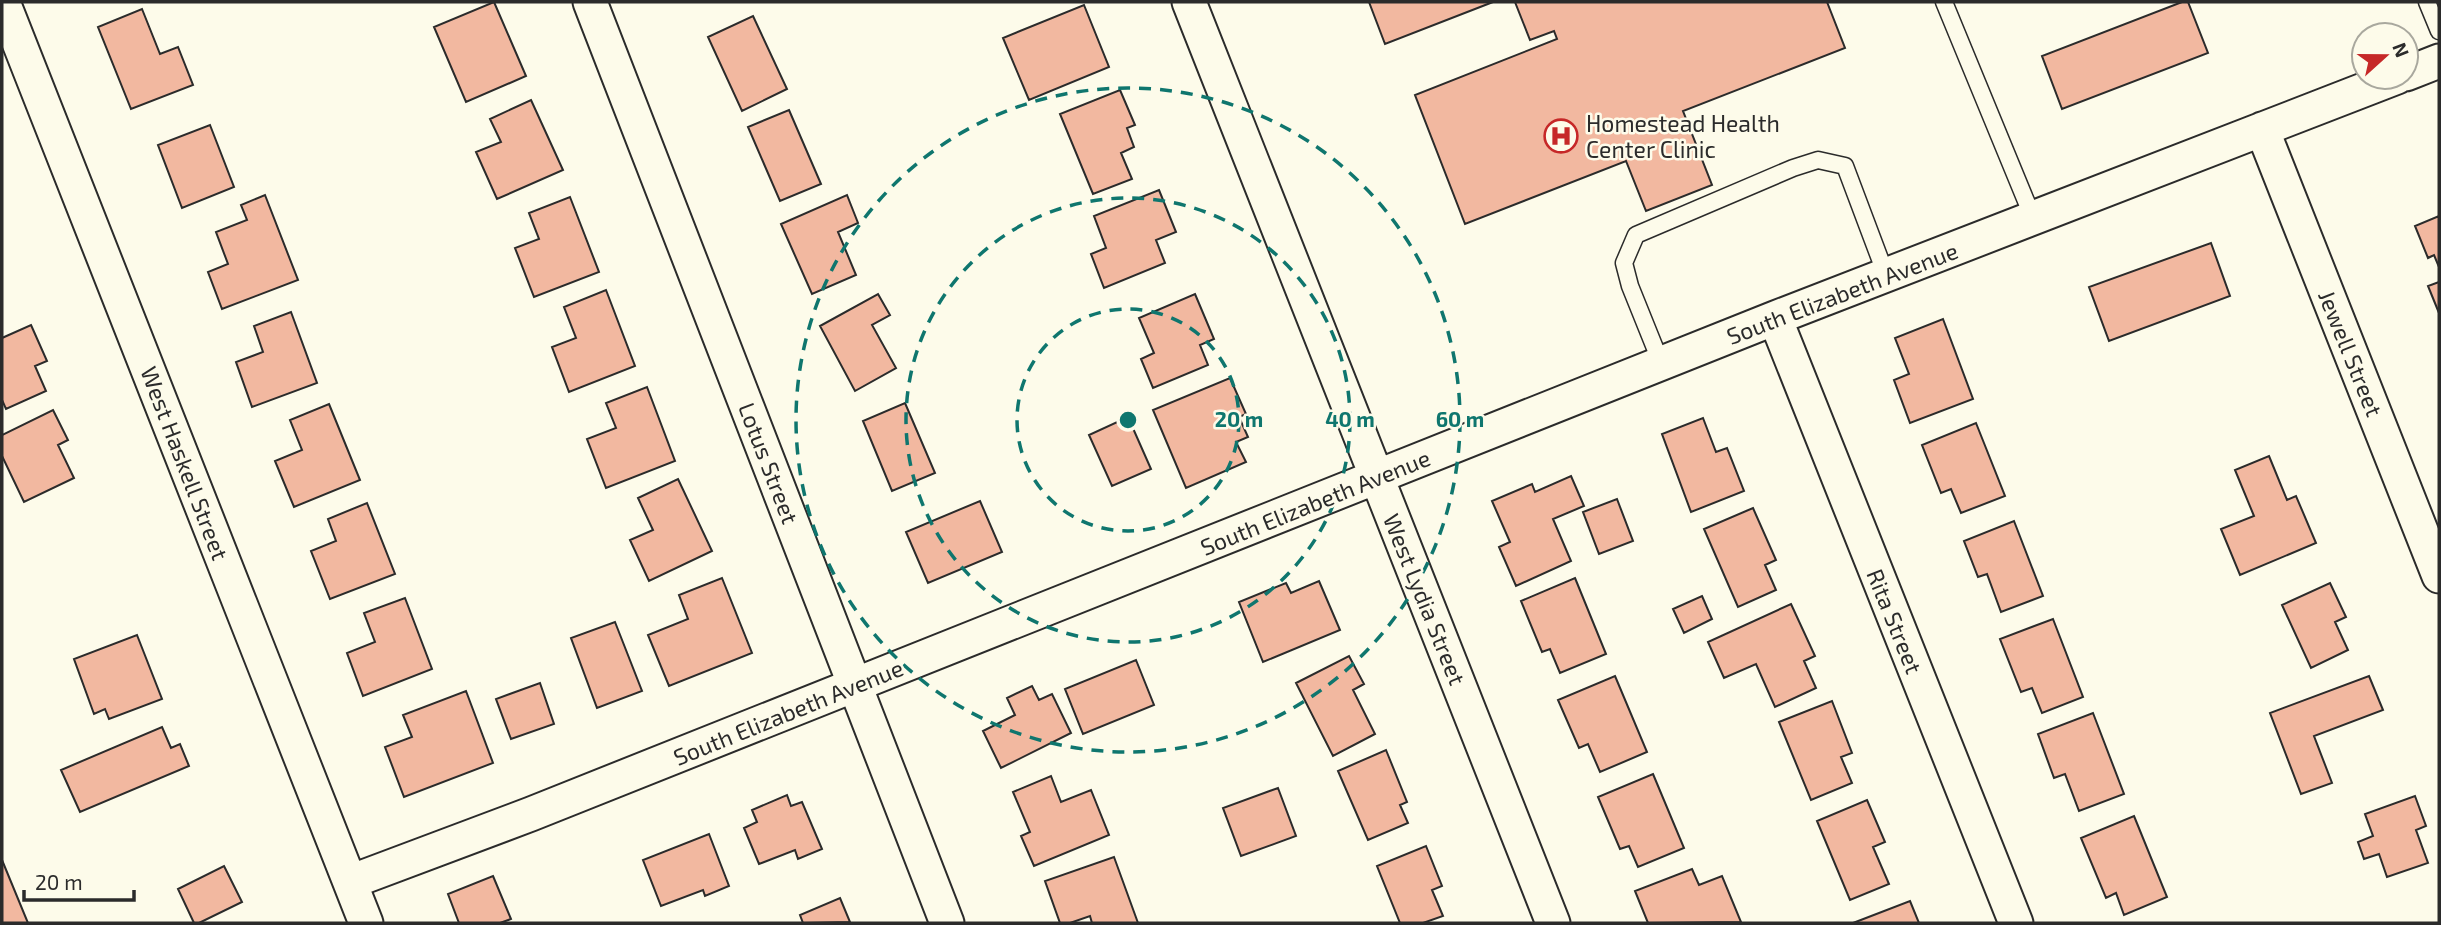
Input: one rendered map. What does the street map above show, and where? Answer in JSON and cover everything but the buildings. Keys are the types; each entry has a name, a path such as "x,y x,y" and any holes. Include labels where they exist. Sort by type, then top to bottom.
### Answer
{"street":[{"name":"West Haskell Street","path":"4,2 366,923"},
{"name":"Lotus Street","path":"590,2 947,923"},
{"name":"West Lydia Street","path":"1189,2 1553,923"},
{"path":"2420,68 2439,61"},
{"name":"South Elizabeth Avenue","path":"350,883 544,809 1774,318 2361,91"},
{"name":"Jewell Street","path":"2262,129 2439,576"},
{"name":"Rita Street","path":"1774,318 2016,923"}],"lane":[{"path":"1944,2 2033,218"},
{"path":"2427,2 2439,31"},
{"path":"1661,363 1630,286 1624,262 1636,234 1793,168 1818,160 1845,166 1886,275"}],"place":[{"name":"Homestead Health Center Clinic","path":"1561,136"}]}
